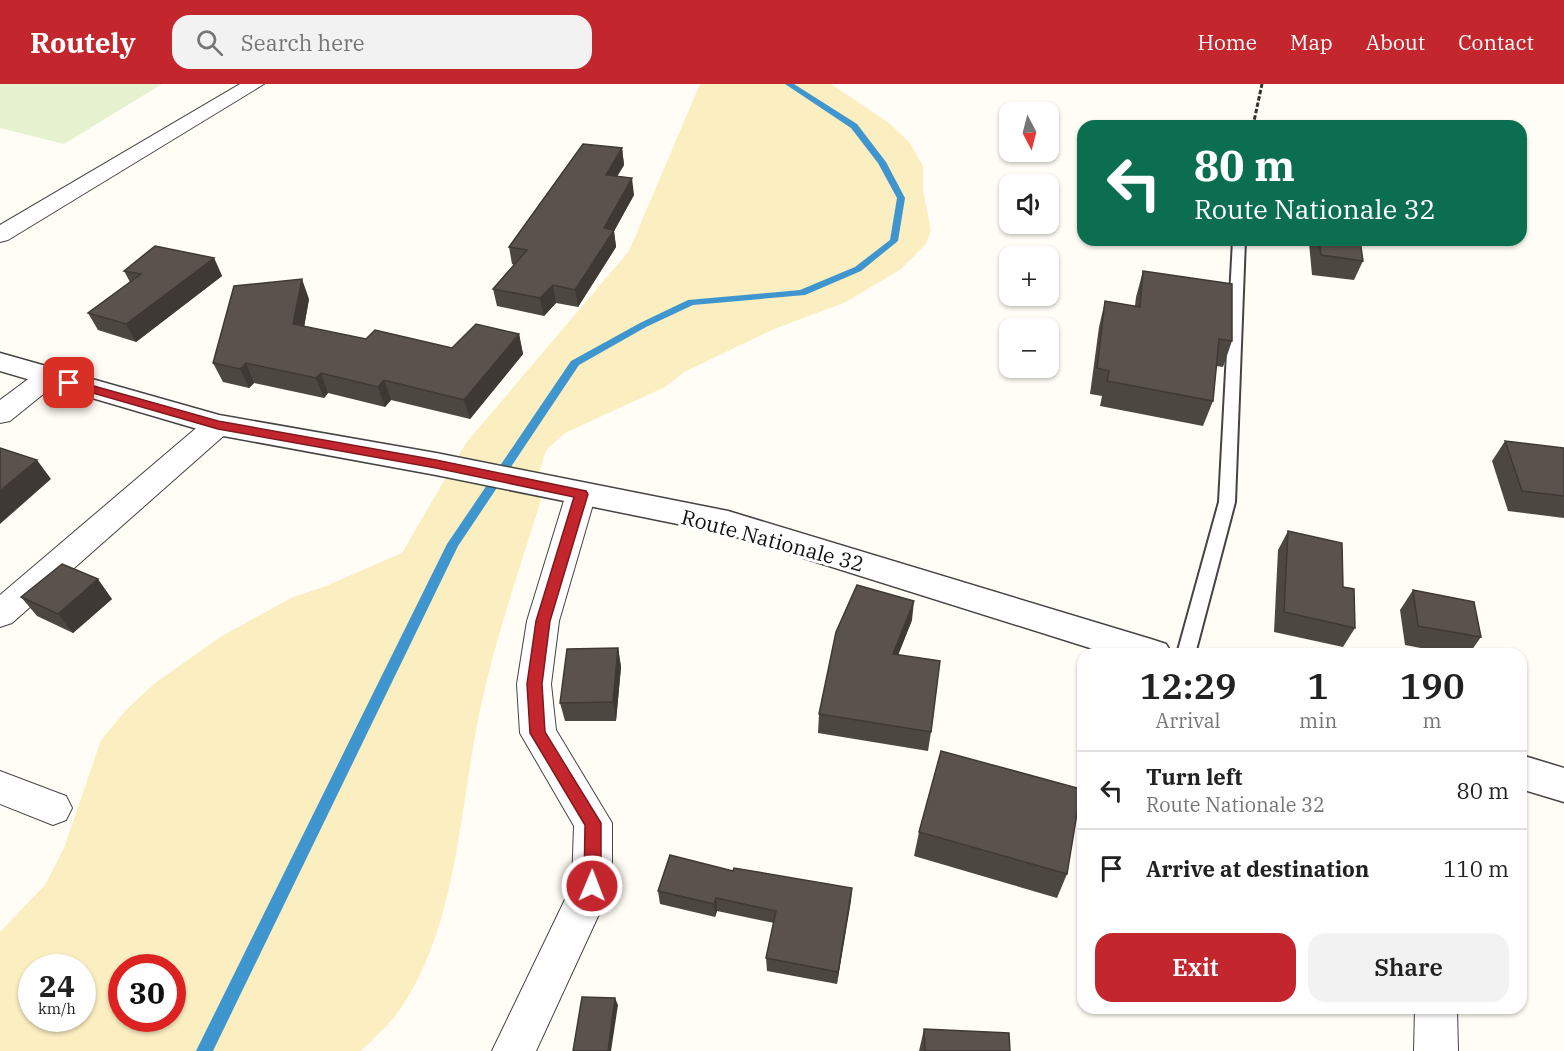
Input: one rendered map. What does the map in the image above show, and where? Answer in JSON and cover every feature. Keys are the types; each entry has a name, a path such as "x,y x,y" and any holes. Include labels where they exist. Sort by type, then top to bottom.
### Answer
{"street":[{"path":"0,235 254,84"},
{"name":"Route Nationale 32","path":"1,364 218,425 436,464 535,486 728,523 1134,648"},
{"path":"0,414 48,377"},
{"path":"0,614 218,425"},
{"path":"514,1051 592,886 593,823 538,733 534,684 543,621 581,494"},
{"path":"1527,774 1564,785"},
{"path":"0,787 53,808"},
{"path":"1436,1014 1436,1051"}],"lane":[{"path":"1188,648 1227,502 1239,246"}],"path":[{"path":"1254,120 1262,84"}],"sand":[{"path":"700,84 831,84 889,123 910,143 923,166 923,190 931,230 926,244 901,269 846,302 774,329 684,372 665,387 565,433 546,450 535,486 541,500 486,684 477,724 457,850 437,933 421,972 401,1008 361,1051 0,1051 0,932 45,885 64,848 101,740 126,710 155,683 222,636 291,598 326,586 402,553 466,443 629,251"}],"green space":[{"path":"0,84 162,84 64,144 0,128"}],"building":[{"path":"583,144 622,148 606,175 632,178 604,228 614,230 575,290 553,285 540,298 493,289 527,250 509,247"},
{"path":"155,246 214,258 126,324 88,313 141,274 124,271"},
{"path":"1320,246 1361,246 1363,261 1321,255"},
{"path":"1143,271 1232,284 1232,341 1219,339 1213,401 1107,381 1109,371 1097,368 1105,301 1140,307"},
{"path":"302,279 293,324 366,339 375,330 452,348 476,324 519,334 464,400 384,380 378,387 321,373 316,378 246,363 240,369 213,363 234,286"},
{"path":"1505,441 1564,448 1564,496 1522,491"},
{"path":"0,448 37,460 0,491"},
{"path":"1288,531 1342,543 1343,587 1354,589 1355,628 1284,612"},
{"path":"62,564 98,579 58,614 21,597"},
{"path":"857,585 914,601 893,654 940,661 931,732 819,714 836,632"},
{"path":"1413,590 1474,602 1481,637 1418,626"},
{"path":"618,648 613,702 560,703 567,649"},
{"path":"941,751 1077,788 1077,813 1067,874 919,832"},
{"path":"670,855 733,871 734,868 852,888 838,972 766,958 776,911 716,898 714,904 658,891"},
{"path":"582,997 615,998 608,1051 573,1051"},
{"path":"924,1029 1009,1033 1010,1051 925,1051"}],"waterway":[{"path":"204,1051 453,544 575,363 643,325 691,302 802,293 858,269 894,241 901,198 882,162 854,126 789,84"}],"route":[{"path":"69,383 218,425 436,464 581,494 543,621 534,684 538,733 593,823 592,886"}]}
